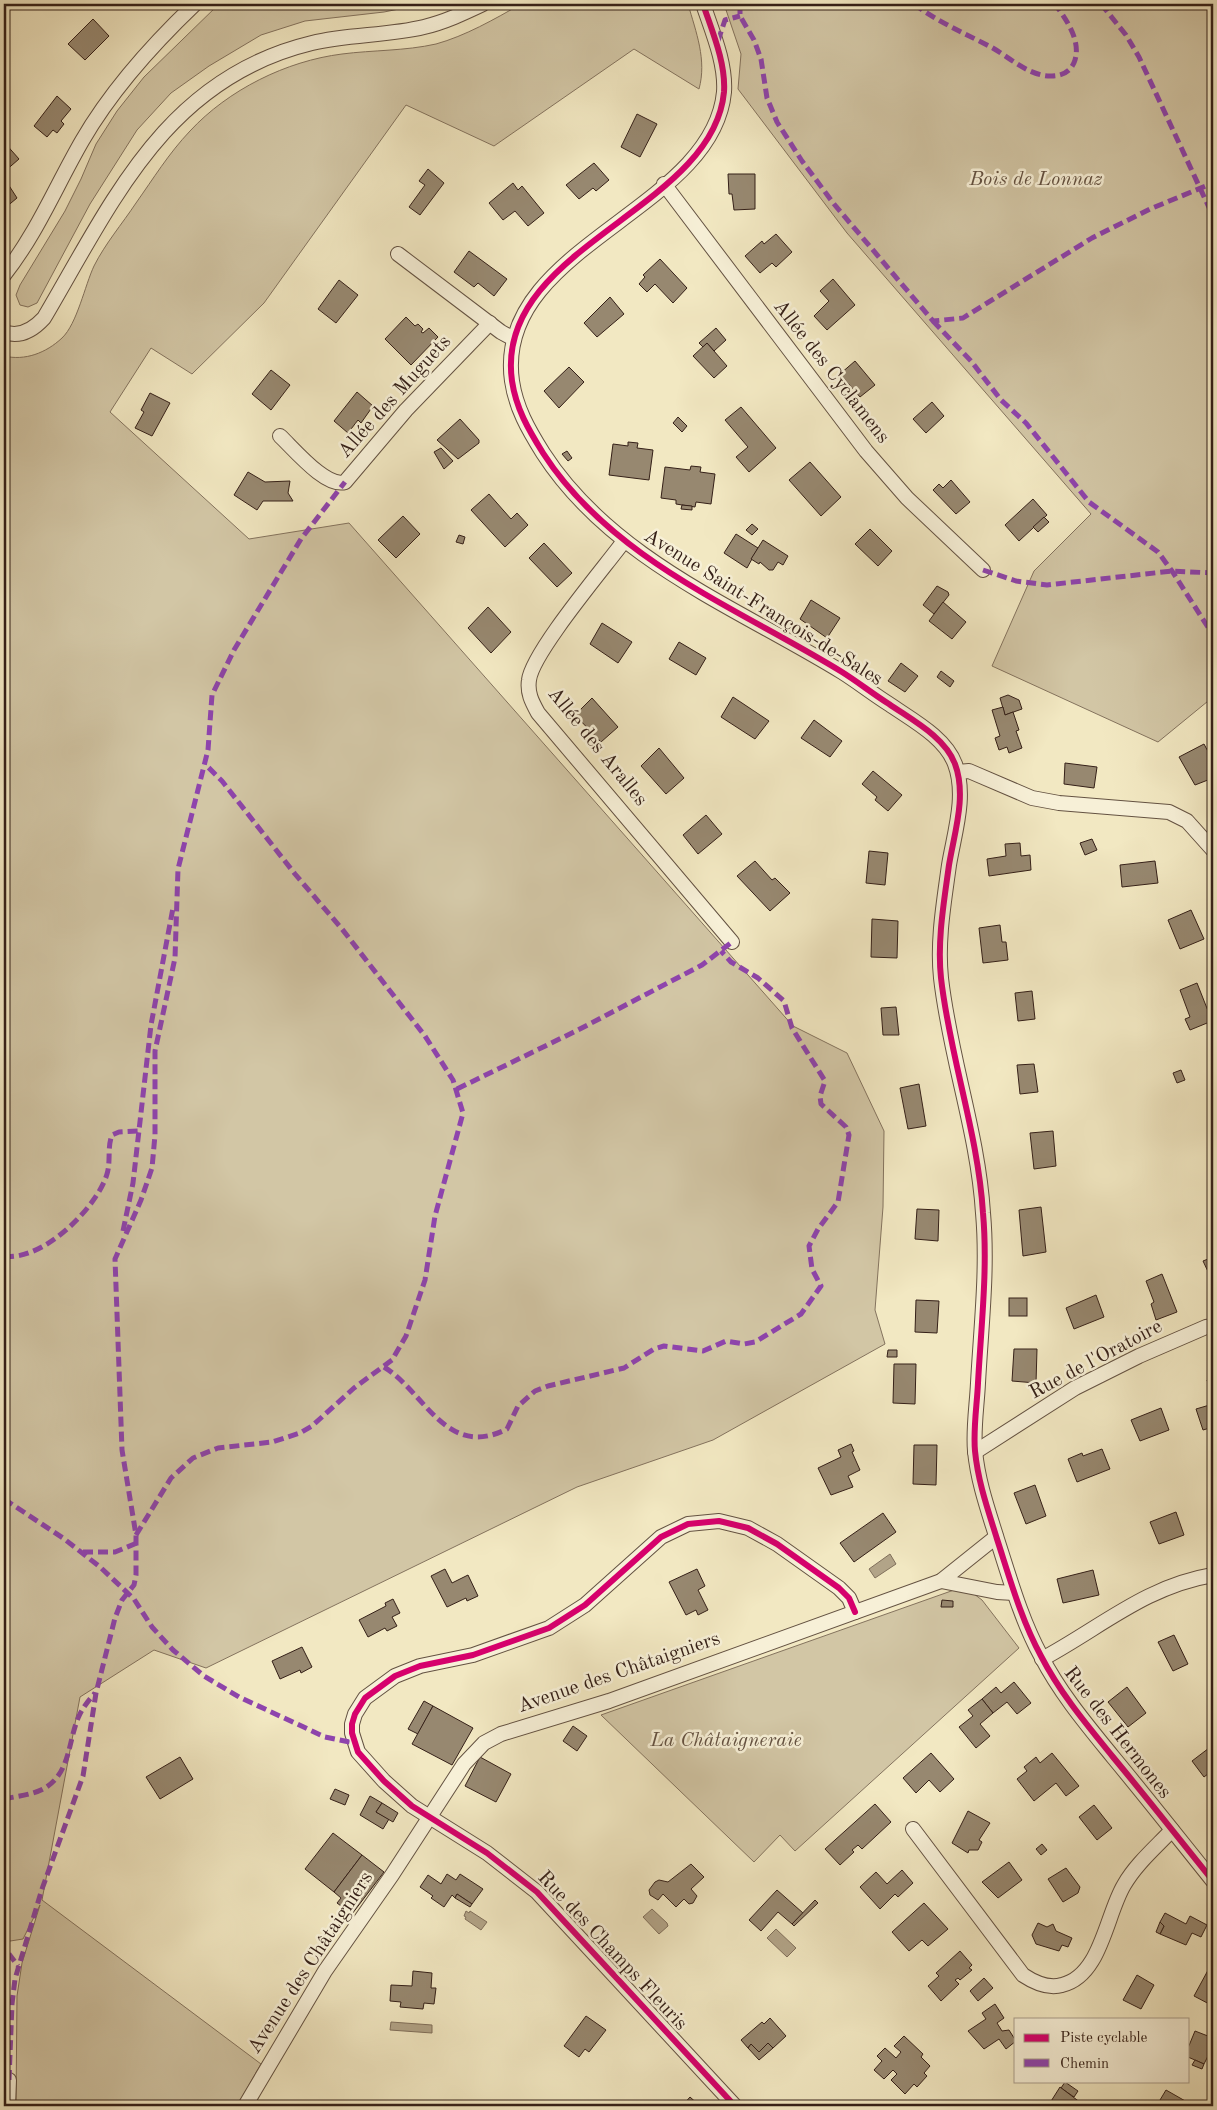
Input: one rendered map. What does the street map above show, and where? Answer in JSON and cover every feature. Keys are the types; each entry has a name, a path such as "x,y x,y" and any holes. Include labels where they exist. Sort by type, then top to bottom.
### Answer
{"street":[{"path":"4,275 32,236 82,141 108,100 158,40 195,4"},
{"path":"4,332 15,335 26,333 36,327 44,318 94,230 148,151 185,109 211,89 262,59 286,49 314,42 423,28 444,22 484,4"},
{"name":"Avenue Saint-François-de-Sales","path":"703,4 724,77 722,105 717,123 697,154 552,278 528,306 514,339 510,367 516,403 527,427 565,482 624,541 682,580 845,674 941,742 951,755 958,772 958,813 942,919 941,969 951,1040 978,1157 983,1201 984,1257 975,1452 980,1484 1014,1593"},
{"name":"Allée des Cyclamens","path":"664,184 866,451 907,498 983,570"},
{"path":"398,254 514,339"},
{"name":"Allée des Muguets","path":"280,436 328,480 339,484 344,482 411,404 490,323"},
{"name":"Allée des Aralles","path":"624,541 537,658 528,681 530,700 538,713 732,942"},
{"path":"958,772 969,772 1032,798 1059,803 1170,812 1188,821 1213,850"},
{"name":"Rue de l'Oratoire","path":"975,1452 1075,1388 1139,1356 1206,1327 1213,1326"},
{"path":"428,1817 397,1794 358,1752 352,1734 352,1724 355,1714 365,1698 383,1683 407,1670 481,1652 536,1633 562,1621 585,1605 649,1546 674,1529 704,1521 734,1523 748,1528 777,1544 839,1588 849,1598 855,1612"},
{"name":"Avenue des Châtaigniers","path":"245,2106 321,1977 392,1874 428,1817 470,1756 492,1738 609,1702 941,1581 996,1536"},
{"path":"1042,1659 1072,1643 1140,1599 1194,1578 1213,1575"},
{"path":"941,1581 997,1592 1014,1593"},
{"name":"Rue des Hermones","path":"1014,1593 1042,1659 1077,1712 1213,1881"},
{"name":"Rue des Champs Fleuris","path":"428,1817 487,1853 537,1892 735,2106"},
{"path":"913,1829 1023,1975 1031,1981 1049,1986 1068,1984 1084,1973 1094,1957 1125,1882 1172,1830"},
{"path":"8,2106 9,2080"}],"green space":[{"path":"219,4 424,4 384,12 305,21 261,35 209,66 171,93 137,130 90,204 37,303 28,307 20,305 16,295 20,285 65,211 96,144 117,111 144,77"},
{"path":"521,4 688,4 701,57 702,67 699,89 634,49 494,146 406,105 264,303 192,374 151,348 110,412 249,539 349,523 793,1026 847,1053 884,1131 883,1207 875,1310 885,1344 713,1440 577,1487 206,1668 154,1650 80,1697 42,1900 261,2064 237,2106 16,2106 17,1996 22,1963 40,1905 23,1939 4,1942 4,356 20,357 42,352 62,338 72,324 98,258 162,166 175,148 205,116 240,90 279,71 321,58 342,54 413,48 447,41 469,32"},
{"name":"Bois de Lonnaz","path":"724,4 1213,4 1213,697 1158,742 992,666 1034,571 1091,514 847,233 738,89 741,54"},
{"name":"La Châtaigneraie","path":"954,1590 974,1594 982,1600 1019,1648 795,1851 780,1835 754,1862 601,1715"}],"shaded area":[{"path":"890,1554 896,1564 875,1578 869,1569"},
{"path":"652,1909 668,1926 659,1934 643,1917"},
{"path":"466,1911 469,1913 470,1911 487,1922 481,1930 465,1919"},
{"path":"776,1929 796,1948 787,1957 767,1938"},
{"path":"391,2022 432,2025 432,2033 390,2030"}],"building":[{"path":"93,19 109,36 85,60 68,44"},
{"path":"57,96 71,109 61,121 64,124 57,133 53,130 47,137 34,126"},
{"path":"637,114 657,124 640,157 621,147"},
{"path":"4,142 19,159 4,172"},
{"path":"594,163 609,180 596,191 593,188 579,199 566,185"},
{"path":"428,169 444,183 420,215 409,207 425,185 419,181"},
{"path":"728,174 755,174 755,209 734,210 732,194 729,194"},
{"path":"513,183 518,190 522,186 544,213 528,226 515,211 503,220 489,203"},
{"path":"8,184 17,198 5,208 4,187"},
{"path":"776,234 792,252 776,267 772,263 760,273 745,256 762,241 764,244"},
{"path":"469,251 507,279 494,296 478,283 474,287 454,272"},
{"path":"660,259 687,288 673,303 655,284 647,292 639,284 645,277 643,275"},
{"path":"833,279 855,305 827,330 814,316 829,301 820,291"},
{"path":"339,280 358,295 336,323 318,309"},
{"path":"610,297 624,314 597,337 584,323"},
{"path":"406,317 415,326 418,324 423,329 421,332 423,333 429,328 438,337 411,365 385,339"},
{"path":"716,328 726,340 714,351 707,343 703,347 699,343"},
{"path":"707,343 727,366 714,378 693,356"},
{"path":"855,361 875,385 860,397 840,374"},
{"path":"569,367 584,382 559,408 544,391"},
{"path":"271,370 290,385 271,410 252,394"},
{"path":"357,392 373,406 361,423 358,420 348,433 334,421"},
{"path":"150,393 170,403 152,436 135,428 144,412 141,410"},
{"path":"932,402 944,416 926,433 913,419"},
{"path":"741,407 776,448 749,472 736,457 748,447 725,420"},
{"path":"678,417 687,426 682,432 673,423"},
{"path":"460,419 479,440 479,443 458,459 437,440"},
{"path":"628,442 638,443 637,448 653,450 649,480 609,475 613,444 628,446"},
{"path":"441,448 453,461 444,469 434,452"},
{"path":"567,451 572,458 568,461 562,454"},
{"path":"810,462 841,497 821,516 789,480"},
{"path":"691,466 701,467 700,472 715,474 711,504 696,502 695,507 676,504 676,500 661,498 665,467 690,470"},
{"path":"248,472 265,482 290,481 288,493 293,501 263,501 257,510 234,495"},
{"path":"951,480 970,502 956,514 933,490 939,484 943,488"},
{"path":"489,494 511,519 517,513 528,525 505,547 471,510"},
{"path":"1033,499 1047,515 1019,541 1005,525"},
{"path":"682,505 692,506 692,510 681,509"},
{"path":"403,516 420,534 396,558 378,540"},
{"path":"1044,517 1049,522 1038,532 1033,527"},
{"path":"752,524 758,529 752,535 746,530"},
{"path":"870,529 892,551 878,566 855,544"},
{"path":"736,534 758,548 747,568 724,553"},
{"path":"459,535 465,537 463,544 456,542"},
{"path":"763,540 788,556 783,565 778,562 773,570 769,570 760,562 759,564 751,559"},
{"path":"544,543 572,573 557,587 529,558"},
{"path":"937,586 948,592 949,595 934,614 923,605"},
{"path":"811,600 840,618 827,638 800,619"},
{"path":"943,602 966,622 952,639 929,621"},
{"path":"488,607 511,632 491,653 468,628"},
{"path":"602,623 632,642 618,663 590,644"},
{"path":"679,642 706,658 696,675 669,659"},
{"path":"901,663 918,676 905,692 888,681"},
{"path":"941,671 954,681 950,687 937,677"},
{"path":"1008,695 1019,700 1022,709 1005,715 1000,698"},
{"path":"733,697 769,721 755,739 721,717"},
{"path":"592,698 618,727 601,742 575,715"},
{"path":"1003,707 1005,715 1013,712 1019,730 1016,731 1022,748 1009,753 1007,747 999,750 995,738 1000,736 992,710"},
{"path":"814,720 842,741 830,757 801,738"},
{"path":"590,730 599,740 594,745 585,735"},
{"path":"1204,744 1212,759 1209,761 1213,768 1213,778 1195,785 1179,757"},
{"path":"659,748 684,778 666,794 641,766"},
{"path":"1065,763 1097,767 1094,788 1064,784"},
{"path":"873,771 902,795 888,811 875,800 877,797 862,784"},
{"path":"706,815 722,834 698,854 683,835"},
{"path":"1092,839 1097,850 1085,855 1080,843"},
{"path":"1020,843 1021,856 1030,855 1031,870 989,876 987,859 1006,856 1005,844"},
{"path":"869,851 888,853 885,885 866,883"},
{"path":"755,861 772,880 775,878 790,893 770,911 737,876"},
{"path":"1155,861 1158,883 1122,887 1120,865"},
{"path":"1191,910 1204,939 1180,949 1168,920"},
{"path":"872,919 898,921 897,958 871,957"},
{"path":"1000,925 1002,942 1006,942 1008,960 983,963 979,928"},
{"path":"1197,983 1212,1021 1190,1030 1185,1019 1190,1017 1180,990"},
{"path":"1032,991 1035,1019 1018,1021 1015,993"},
{"path":"896,1007 899,1035 883,1035 881,1008"},
{"path":"1034,1064 1038,1092 1020,1094 1017,1065"},
{"path":"1181,1070 1185,1080 1177,1083 1173,1073"},
{"path":"919,1084 926,1126 908,1129 900,1088"},
{"path":"1053,1131 1056,1166 1034,1169 1030,1133"},
{"path":"1041,1207 1046,1252 1023,1256 1019,1210"},
{"path":"917,1209 939,1210 938,1241 915,1239"},
{"path":"1213,1257 1213,1280 1212,1280 1203,1261"},
{"path":"1162,1274 1177,1312 1156,1320 1151,1304 1154,1302 1146,1281"},
{"path":"1096,1295 1104,1317 1074,1329 1066,1308"},
{"path":"1009,1298 1027,1298 1027,1316 1009,1316"},
{"path":"916,1300 939,1301 937,1333 915,1332"},
{"path":"1014,1349 1037,1349 1036,1383 1012,1381"},
{"path":"888,1350 897,1350 897,1357 887,1357"},
{"path":"894,1364 916,1364 915,1404 893,1403"},
{"path":"1213,1378 1213,1399 1207,1380"},
{"path":"1213,1404 1213,1427 1203,1430 1196,1409"},
{"path":"1161,1408 1169,1430 1140,1441 1131,1420"},
{"path":"851,1444 854,1451 852,1452 860,1470 848,1476 853,1487 831,1495 818,1468 841,1457 838,1450"},
{"path":"914,1445 937,1445 936,1485 913,1484"},
{"path":"1102,1449 1110,1469 1077,1482 1068,1459 1082,1453 1083,1456"},
{"path":"1035,1485 1046,1516 1026,1524 1014,1493"},
{"path":"1176,1512 1184,1535 1159,1544 1150,1522"},
{"path":"883,1513 896,1532 854,1562 840,1543"},
{"path":"445,1569 452,1583 468,1575 478,1596 467,1601 466,1598 447,1607 431,1576"},
{"path":"697,1569 705,1586 698,1590 708,1610 698,1615 696,1610 686,1615 669,1582"},
{"path":"1093,1570 1099,1595 1063,1603 1057,1579"},
{"path":"393,1599 400,1613 392,1617 397,1626 387,1631 385,1628 368,1637 359,1620 386,1606 385,1603"},
{"path":"942,1600 953,1601 953,1607 941,1607"},
{"path":"1174,1635 1188,1664 1173,1671 1158,1642"},
{"path":"302,1647 312,1667 301,1673 300,1670 280,1679 272,1661"},
{"path":"1014,1682 1031,1703 1017,1714 1007,1702 993,1713 982,1699 996,1687 1001,1693"},
{"path":"1127,1687 1146,1713 1128,1727 1108,1702"},
{"path":"982,1699 993,1713 980,1724 990,1736 976,1748 959,1727 973,1716 968,1710"},
{"path":"424,1701 433,1706 418,1734 408,1729"},
{"path":"433,1706 473,1728 452,1765 412,1744"},
{"path":"573,1726 587,1736 577,1751 563,1741"},
{"path":"1213,1745 1213,1770 1204,1777 1192,1761"},
{"path":"931,1753 954,1779 940,1792 929,1780 916,1793 903,1778"},
{"path":"1052,1753 1079,1786 1066,1796 1056,1783 1034,1801 1017,1779 1027,1771 1024,1767 1036,1757 1040,1763"},
{"path":"180,1757 193,1779 160,1799 146,1777"},
{"path":"480,1757 511,1774 496,1802 465,1786"},
{"path":"335,1789 349,1795 345,1805 330,1799"},
{"path":"370,1796 382,1803 376,1812 389,1819 383,1829 360,1815"},
{"path":"382,1803 398,1813 393,1822 376,1812"},
{"path":"875,1804 891,1822 862,1849 858,1845 852,1850 854,1852 840,1865 825,1849"},
{"path":"1094,1805 1112,1828 1097,1840 1079,1817"},
{"path":"968,1811 990,1823 979,1840 982,1842 978,1850 969,1850 968,1853 952,1843"},
{"path":"333,1833 362,1855 334,1892 305,1869"},
{"path":"1042,1844 1047,1850 1041,1855 1036,1849"},
{"path":"362,1855 384,1872 352,1914 337,1903 341,1898 334,1892"},
{"path":"1009,1862 1022,1880 998,1898 982,1882"},
{"path":"691,1864 704,1877 691,1889 697,1896 693,1903 689,1904 684,1899 676,1907 663,1894 658,1900 650,1895 649,1890 655,1882 659,1880 668,1882"},
{"path":"1066,1868 1080,1887 1078,1893 1063,1902 1048,1879"},
{"path":"902,1870 913,1883 898,1897 895,1894 880,1909 860,1887 876,1872 887,1884"},
{"path":"447,1874 456,1880 460,1874 483,1889 472,1904 457,1894 455,1898 452,1895 444,1907 420,1887 428,1875 441,1884"},
{"path":"777,1890 803,1913 792,1924 778,1912 761,1931 749,1920"},
{"path":"457,1894 472,1904 470,1907 455,1898"},
{"path":"815,1900 818,1903 794,1926 792,1924"},
{"path":"924,1903 948,1929 928,1946 922,1940 909,1951 892,1932"},
{"path":"1165,1913 1186,1924 1190,1916 1207,1925 1201,1937 1192,1933 1186,1945 1160,1934 1164,1926 1160,1922"},
{"path":"1160,1922 1164,1926 1160,1934 1156,1932"},
{"path":"1038,1923 1047,1927 1053,1924 1056,1931 1072,1938 1068,1947 1062,1945 1059,1951 1036,1944 1032,1935"},
{"path":"960,1951 972,1965 969,1968 972,1970 960,1980 958,1978 955,1980 959,1984 941,2001 928,1986 939,1976 936,1973"},
{"path":"1213,1961 1213,2006 1194,1996"},
{"path":"413,1971 432,1973 431,1988 436,1988 434,2004 424,2003 423,2009 400,2007 401,2002 390,2001 391,1985 412,1986"},
{"path":"1137,1975 1154,1985 1141,2009 1123,2000"},
{"path":"984,1978 993,1988 978,2001 970,1991"},
{"path":"995,2004 1004,2018 997,2023 1002,2031 1009,2030 1014,2038 1014,2043 1006,2049 999,2039 984,2049 968,2031 986,2019 982,2013"},
{"path":"586,2016 606,2030 589,2052 585,2049 579,2057 564,2046"},
{"path":"770,2018 786,2036 773,2048 768,2043 759,2052 751,2044 748,2048 741,2040 762,2022 764,2024"},
{"path":"1195,2031 1213,2038 1213,2046 1204,2064 1190,2058 1190,2043"},
{"path":"904,2036 923,2054 921,2057 930,2066 924,2073 927,2076 917,2087 914,2084 905,2094 891,2080 897,2074 893,2070 884,2079 874,2070 882,2061 877,2056 885,2048 896,2058 901,2052 894,2046"},
{"path":"768,2043 773,2048 759,2060 748,2048 751,2044 759,2052"},
{"path":"1195,2060 1204,2064 1202,2069 1192,2065"},
{"path":"1065,2082 1078,2091 1074,2097 1061,2088"},
{"path":"1060,2087 1081,2103 1079,2106 1048,2106"},
{"path":"1166,2090 1187,2102 1185,2106 1157,2105"},
{"path":"690,2097 700,2106 682,2106"}],"marked path":[{"path":"740,4 740,16 754,40 761,59 767,98 777,122 802,161 834,204 933,321 963,318 1092,238 1150,209 1213,183"},
{"path":"914,4 942,22 991,47 1020,66 1036,73 1052,76 1064,74 1070,69 1074,64 1076,52 1076,45 1071,30 1055,4"},
{"path":"1101,4 1126,35 1139,57 1213,216"},
{"path":"718,41 725,20 740,16"},
{"path":"933,321 971,361 1001,400 1026,423 1089,502 1158,552 1213,635"},
{"path":"9,2080 12,2004 15,1979 42,1889 83,1776 96,1693 115,1618 122,1600 134,1585 136,1575 136,1535 122,1450 115,1259 141,1200 152,1168 155,1135 155,1051 175,958 178,869 208,750 212,695 234,650 301,539 345,482"},
{"path":"983,570 1016,581 1047,585 1172,571 1213,573"},
{"path":"136,1535 171,1478 193,1458 218,1448 272,1442 300,1433 312,1426 354,1388 392,1360 406,1336 425,1280 435,1216 463,1113 453,1080 425,1036 342,929 295,874 222,781 205,764"},
{"path":"123,1231 133,1183 151,1025 173,908"},
{"path":"457,1089 578,1030 702,965 732,942"},
{"path":"384,1367 399,1378 438,1419 452,1430 468,1436 486,1436 507,1429 518,1406 535,1391 548,1386 624,1368 654,1349 664,1346 703,1351 726,1341 744,1344 755,1342 801,1314 821,1286 812,1269 809,1246 818,1229 838,1202 849,1135 846,1127 821,1104 820,1096 825,1081 792,1028 784,1001 758,978 731,962 721,951"},
{"path":"4,1256 19,1256 35,1250 51,1242 66,1230 92,1202 101,1188 107,1174 112,1135 119,1132 138,1131"},
{"path":"4,1499 63,1538 100,1567 134,1599 152,1627 173,1650 204,1676 239,1697 325,1737 354,1743"},
{"path":"83,1552 115,1552 137,1543"},
{"path":"4,1799 25,1795 45,1788 60,1773 68,1755 75,1725 84,1707 95,1693"},
{"path":"4,1939 9,1954 18,1966"}],"cycle path":[{"path":"703,4 718,47 724,81 724,92 711,133 684,169 568,262 536,296 515,335 512,381 516,400 523,418 543,453 571,491 604,523 679,579 842,672 917,723 944,745 955,764 960,789 960,802 943,907 940,964 945,1008 976,1154 983,1213 985,1255 974,1434 976,1462 981,1485 1011,1584 1034,1642 1048,1670 1084,1721 1213,1881"},
{"path":"735,2106 537,1892 487,1853 412,1806 384,1781 358,1752 352,1733 352,1724 355,1714 365,1698 395,1676 420,1666 473,1655 549,1628 585,1605 661,1537 688,1524 719,1521 748,1528 777,1544 839,1588 849,1598 855,1612"}]}
